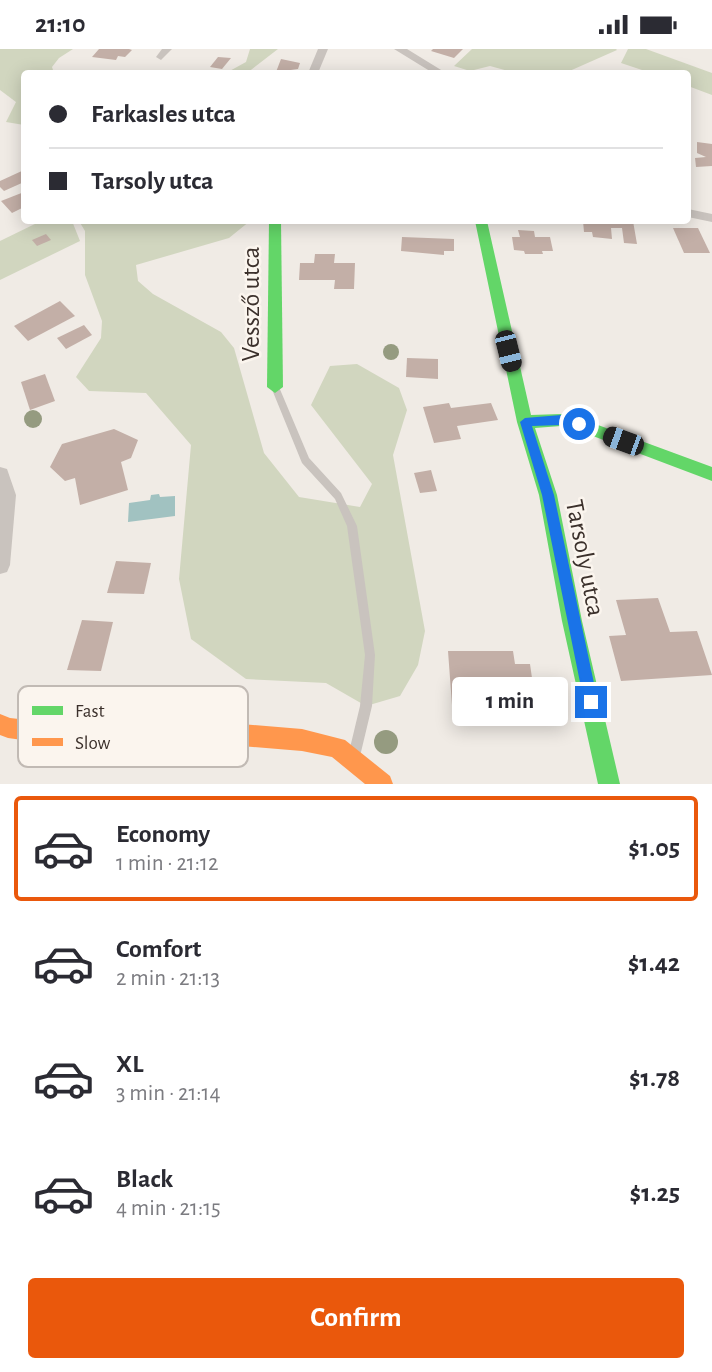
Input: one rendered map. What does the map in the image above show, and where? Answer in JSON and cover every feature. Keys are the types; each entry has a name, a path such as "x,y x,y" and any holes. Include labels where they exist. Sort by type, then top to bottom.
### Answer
{"street":[{"path":"314,70 323,49"},
{"path":"399,49 435,70"},
{"path":"691,214 712,218"},
{"name":"Vessző utca","path":"275,224 275,387"},
{"name":"Tarsoly utca","path":"481,224 488,265 525,422 548,495 572,621 609,784"},
{"path":"525,422 561,420 579,424 712,474"},
{"path":"0,475 7,495 0,565"},
{"path":"0,724 18,729"},
{"path":"248,736 302,740 337,748 382,784"}],"lane":[{"path":"275,387 305,460 338,496 352,526 370,655 366,706 353,761"}],"green space":[{"path":"0,49 73,49 59,58 52,67 53,70 21,70 21,124 6,122 16,102 0,90"},
{"path":"250,49 278,49 251,70 231,70 246,62"},
{"path":"472,49 617,50 572,70 505,70 490,66 467,70 454,66"},
{"path":"628,49 646,49 712,73 712,95 691,87 691,70 642,70 621,63"},
{"path":"35,224 73,224 80,241 0,280 0,241"},
{"path":"81,224 246,224 229,238 136,265 138,281 153,294 221,332 234,348 264,453 299,497 360,507 372,484 311,405 330,366 357,364 399,388 407,410 393,455 425,631 418,665 400,696 366,706 326,683 246,679 191,639 179,579 191,445 146,393 89,391 76,377 101,338 102,321 85,275 85,231"}],"water":[{"path":"159,494 160,497 175,496 175,516 128,522 129,503 150,500 151,495"}],"building":[{"path":"99,49 132,50 125,57 118,56 116,60 92,57"},
{"path":"463,49 454,58 431,51"},
{"path":"218,57 231,58 222,69 210,67"},
{"path":"281,59 300,63 298,69 277,70"},
{"path":"697,142 712,144 712,166 696,167 695,158 706,157 697,153"},
{"path":"21,171 21,183 4,191 0,187 0,181"},
{"path":"21,193 21,208 12,213 1,201"},
{"path":"583,224 634,224 637,244 624,243 622,228 611,228 612,239 593,237 592,232 584,232"},
{"path":"673,228 698,228 710,253 684,253"},
{"path":"518,230 534,231 535,237 550,237 553,251 525,254 524,251 514,250 512,237 520,237"},
{"path":"46,234 51,240 37,246 32,240"},
{"path":"402,237 454,239 454,251 444,251 444,255 401,251"},
{"path":"315,254 335,254 334,263 355,263 354,289 334,289 335,280 299,280 300,263 314,263"},
{"path":"60,301 75,316 28,341 14,326"},
{"path":"84,325 92,335 66,349 57,338"},
{"path":"407,358 438,359 438,379 406,377"},
{"path":"45,374 55,401 30,410 21,382"},
{"path":"449,403 451,408 491,403 498,420 457,426 461,439 434,443 423,407"},
{"path":"114,429 138,440 131,458 121,462 128,490 80,505 75,478 65,481 50,467 62,444"},
{"path":"431,470 437,491 420,493 414,473"},
{"path":"116,561 151,563 144,594 107,593"},
{"path":"658,598 670,632 697,631 712,675 621,681 609,636 626,635 616,600"},
{"path":"82,620 113,622 101,671 67,670"},
{"path":"448,651 513,651 515,664 530,664 534,692 519,692 521,705 452,705"}],"traffic: fast":[{"path":"275,224 275,387"},
{"path":"482,224 525,422 548,495 572,621 609,784"},
{"path":"525,422 561,420 579,424 712,474"}],"traffic: slow":[{"path":"0,724 18,729"},
{"path":"248,736 302,740 337,748 382,784"}],"route":[{"path":"579,424 561,420 525,422 548,495 572,621 591,702"}]}
